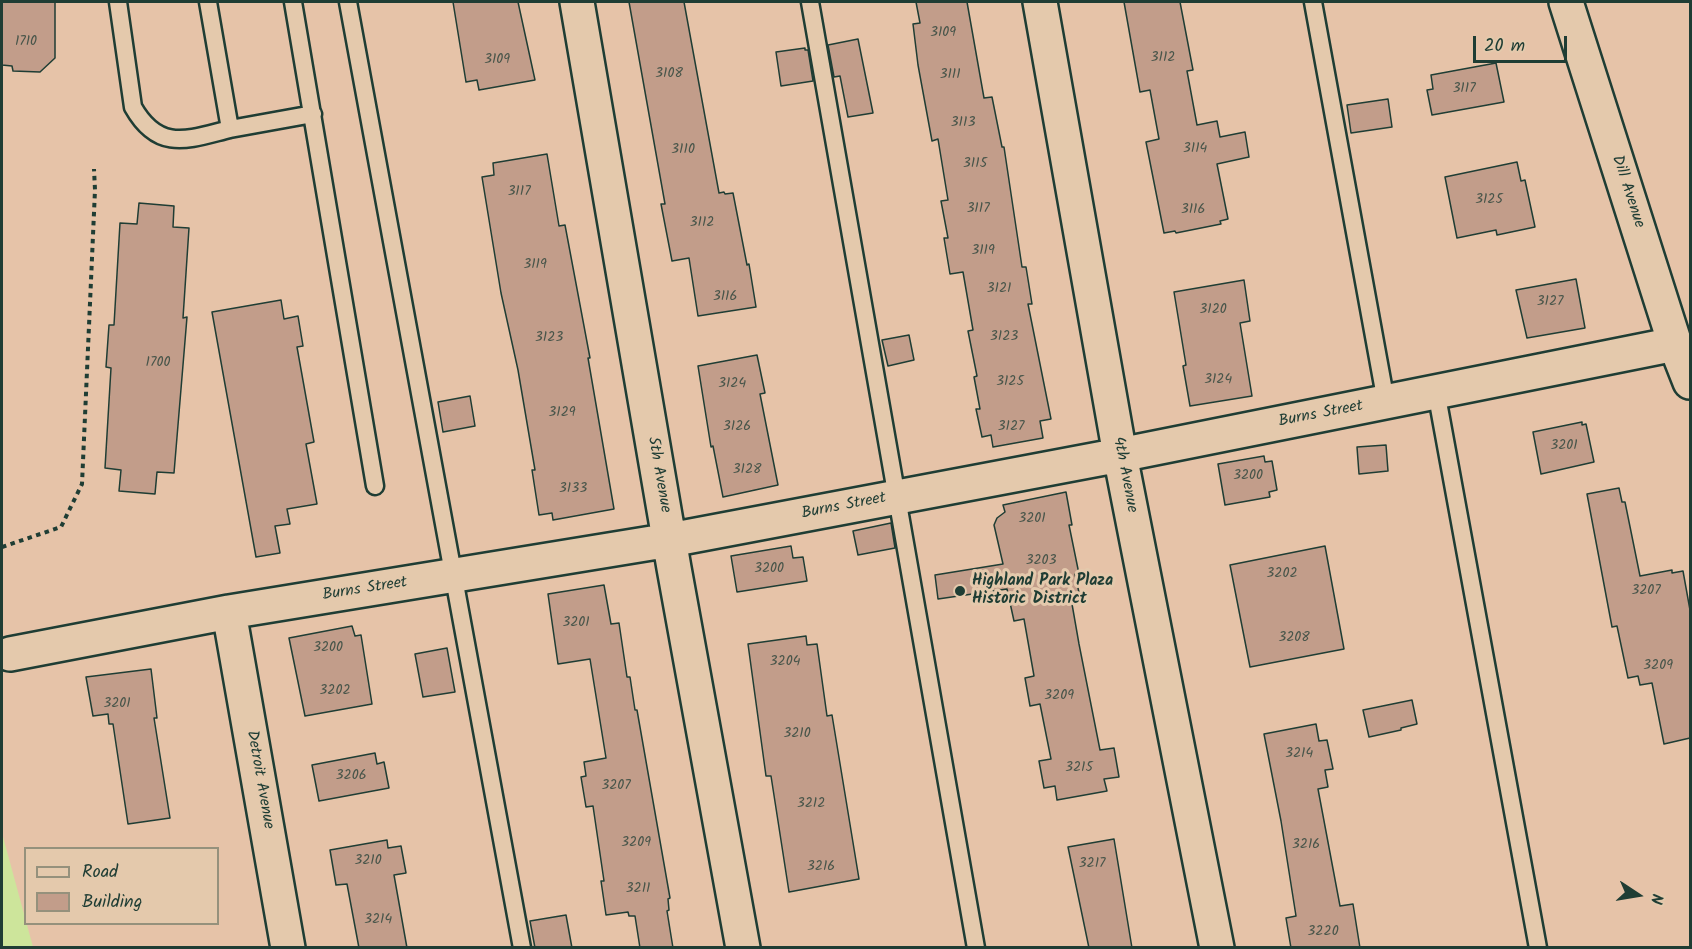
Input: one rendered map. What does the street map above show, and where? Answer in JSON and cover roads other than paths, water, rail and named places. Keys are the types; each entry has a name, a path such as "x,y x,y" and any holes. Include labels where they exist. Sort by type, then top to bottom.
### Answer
{"street":[{"name":"5th Avenue","path":"577,2 742,948"},
{"name":"4th Avenue","path":"1040,2 1120,455 1217,948"},
{"name":"Dill Avenue","path":"1566,2 1675,344 1690,382"},
{"name":"Burns Street","path":"10,654 229,612 670,540 1120,455 1675,344"},
{"name":"Detroit Avenue","path":"229,612 288,948"}],"lane":[{"path":"118,2 133,107 139,119 152,131 170,140 187,140 230,129 312,114"},
{"path":"208,2 230,129"},
{"path":"293,2 375,486"},
{"path":"348,2 522,948"},
{"path":"810,2 895,497 976,948"},
{"path":"1312,2 1386,402"},
{"path":"1436,392 1538,948"}],"place":[{"name":"Highland Park Plaza Historic District","path":"960,591"}]}
